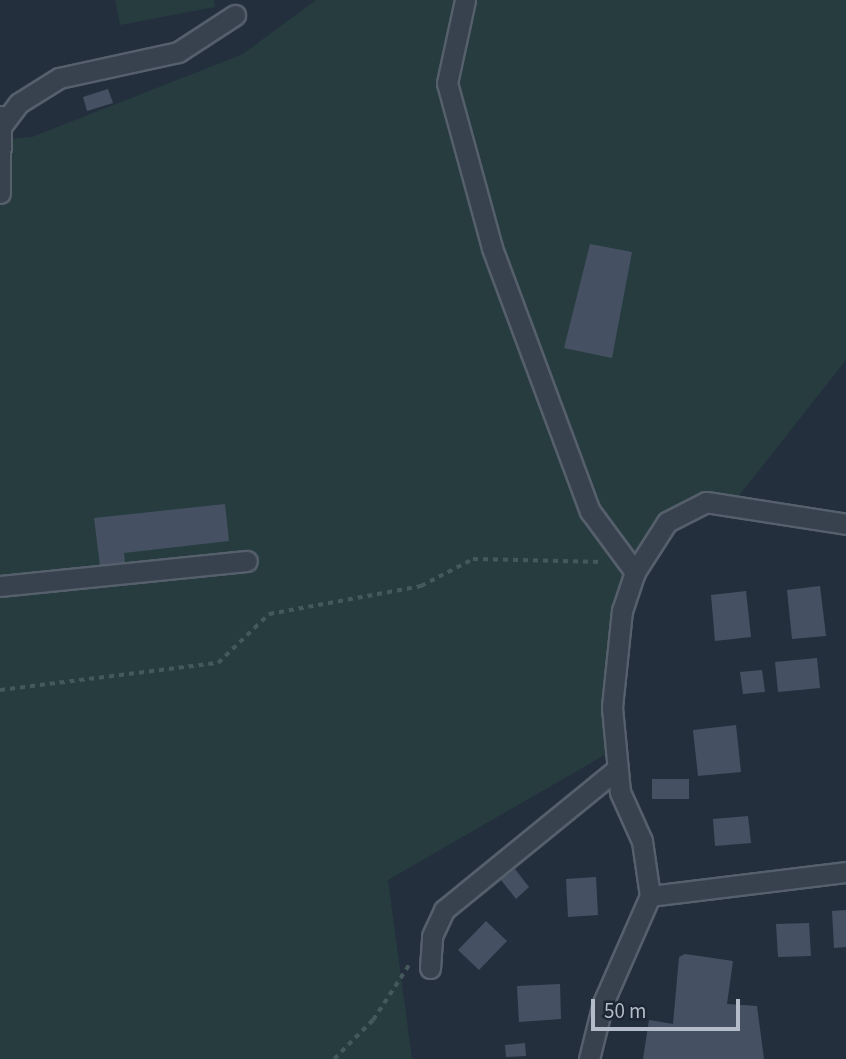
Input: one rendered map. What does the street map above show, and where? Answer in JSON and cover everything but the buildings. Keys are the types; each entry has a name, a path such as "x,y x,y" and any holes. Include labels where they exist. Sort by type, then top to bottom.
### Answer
{"street":[{"path":"465,0 447,83 492,248 590,511 635,572"},
{"path":"0,193 1,121 19,103 59,78 178,52 235,15"},
{"path":"589,1059 603,1003 650,896 648,861 620,792 617,769 615,660 635,572 667,522 706,502 846,524"},
{"path":"0,586 247,561"},
{"path":"430,959 444,911 466,887 617,769"},
{"path":"650,896 846,872"}],"path":[{"path":"0,690 218,663 269,614 421,586 473,559 590,558 635,572"},
{"path":"334,1059 373,1020 412,961 430,959"}],"green space":[{"path":"115,0 214,0 215,7 120,25"},
{"path":"316,0 846,0 846,360 734,502 684,511 635,572 615,749 388,880 412,1059 0,1059 0,140 32,137 243,54"}]}
